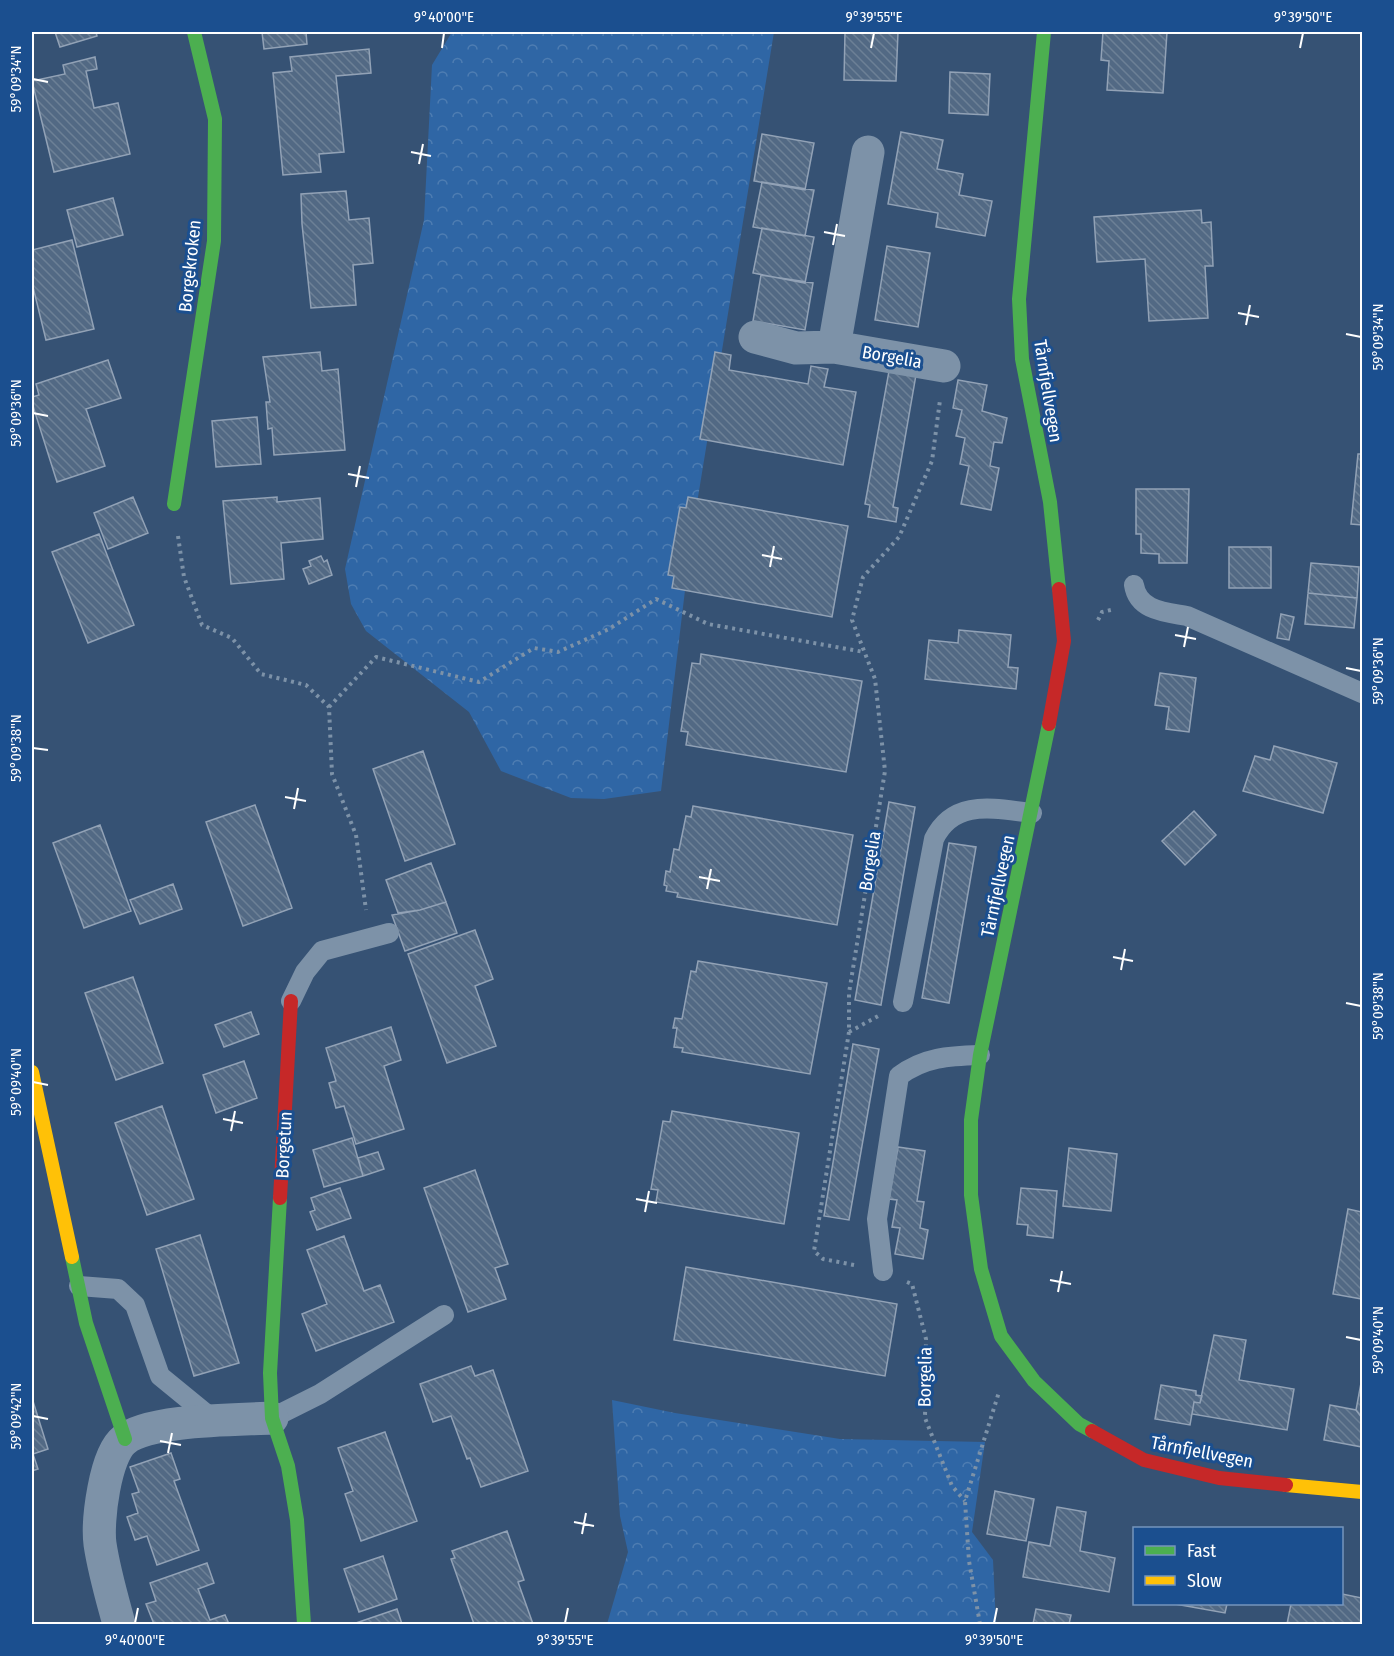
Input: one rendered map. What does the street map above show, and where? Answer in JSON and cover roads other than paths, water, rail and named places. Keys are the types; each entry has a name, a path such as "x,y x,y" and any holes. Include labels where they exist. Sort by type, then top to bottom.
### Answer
{"street":[{"name":"Borgekroken","path":"174,504 214,241 215,118 195,32"},
{"name":"Tårnfjellvegen","path":"1044,32 1019,299 1022,358 1050,502 1064,641 1032,813 980,1055 971,1120 972,1206 981,1269 1001,1336 1034,1381 1079,1424 1144,1460 1219,1478 1362,1492"},
{"path":"834,347 868,152"},
{"name":"Borgelia","path":"755,337 796,348 834,347 944,366"},
{"name":"Borgetun","path":"291,1001 270,1373 272,1418 290,1476 297,1520 304,1624"},
{"path":"32,1072 86,1323 125,1439"},
{"path":"119,1624 100,1542 107,1473 111,1456 125,1439 179,1422 272,1418"}],"lane":[{"path":"1134,585 1135,594 1142,603 1157,610 1187,616 1362,693"},
{"path":"903,1002 934,839 941,824 960,812 983,808 1032,813"},
{"name":"Borgetun","path":"291,1001 305,972 322,951 380,935"},
{"path":"883,1271 877,1220 899,1076 914,1064 942,1056 980,1055"},
{"path":"79,1286 118,1289 135,1305 160,1376 215,1421"},
{"path":"272,1418 320,1394 444,1315"}]}
